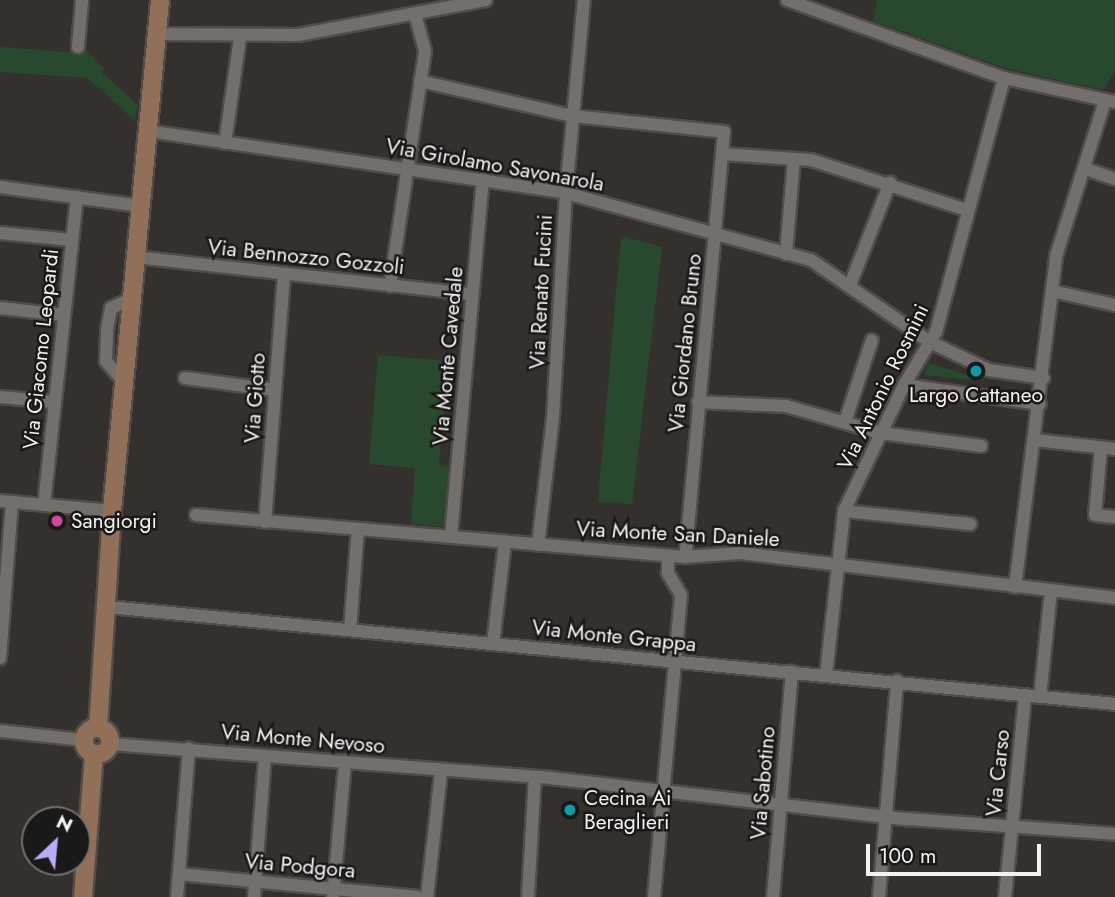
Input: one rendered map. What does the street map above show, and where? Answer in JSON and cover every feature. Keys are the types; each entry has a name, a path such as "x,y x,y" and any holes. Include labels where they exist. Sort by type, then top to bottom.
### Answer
{"street":[{"path":"78,47 82,0"},
{"path":"98,728 108,607 112,511 160,0"},
{"path":"157,34 240,37 298,35 486,0"},
{"name":"Via Renato Fucini","path":"538,545 553,417 566,193 584,0"},
{"path":"787,0 1004,78 1110,102 1056,256 1016,587"},
{"path":"390,286 425,51 415,14"},
{"path":"225,143 240,37"},
{"name":"Via Antonio Rosmini","path":"826,675 844,511 904,385 930,342 951,288 967,210 1004,78"},
{"path":"420,81 573,116"},
{"name":"Via Giordano Bruno","path":"573,116 724,132 685,557"},
{"name":"Via Girolamo Savonarola","path":"148,131 408,166 566,193 811,260 930,342"},
{"path":"722,154 794,159 890,183 967,210"},
{"path":"786,254 794,159"},
{"path":"1086,169 1115,178"},
{"name":"Via Monte Cavedale","path":"451,536 483,179"},
{"path":"849,285 890,183"},
{"path":"0,187 141,206"},
{"name":"Via Giacomo Leopardi","path":"44,505 77,197"},
{"path":"0,233 72,240"},
{"name":"Via Bennozzo Gozzoli","path":"135,257 472,294"},
{"name":"Via Giotto","path":"265,522 284,275"},
{"path":"1052,291 1115,305"},
{"path":"0,308 64,315"},
{"path":"845,422 872,340"},
{"path":"930,342 989,370 1043,378"},
{"path":"185,378 275,390"},
{"path":"904,385 1040,404"},
{"path":"0,397 55,402"},
{"path":"698,402 786,406 881,433 981,446"},
{"path":"1035,440 1115,449"},
{"path":"1101,448 1095,515 1115,517"},
{"path":"0,659 6,502 112,511"},
{"path":"844,511 970,524"},
{"name":"Via Monte San Daniele","path":"196,515 668,556 740,554 837,568 1115,598"},
{"path":"350,630 358,529"},
{"path":"494,644 505,542"},
{"path":"654,897 681,595 668,573 668,556"},
{"path":"1040,697 1051,592"},
{"name":"Via Monte Grappa","path":"108,607 1115,704"},
{"name":"Via Sabotino","path":"773,897 792,672"},
{"path":"879,897 897,681"},
{"name":"Via Carso","path":"1005,897 1025,696"},
{"path":"0,731 89,747 106,752 110,744 107,733 98,728 87,732 89,747 83,897"},
{"name":"Via Monte Nevoso","path":"110,744 189,748 780,805 1115,834"},
{"path":"177,897 189,748"},
{"path":"254,897 265,756"},
{"path":"333,892 345,762"},
{"path":"427,897 441,772"},
{"path":"528,897 535,781"},
{"name":"Via Podgora","path":"178,874 333,892 418,897"}],"green space":[{"path":"877,0 1115,0 1115,71 1103,90 1008,69 873,21"},
{"path":"82,46 104,68 102,73 138,105 135,121 88,78 0,72 0,47 80,53"},
{"path":"621,236 662,247 632,504 598,502"},
{"path":"378,355 448,361 439,465 449,467 444,527 411,524 415,468 369,464"},
{"path":"928,363 952,370 982,381 924,375"}],"place":[{"name":"Largo Cattaneo","path":"976,371"},
{"name":"Sangiorgi","path":"57,521"},
{"name":"Cecina Ai Beraglieri","path":"570,810"}]}
